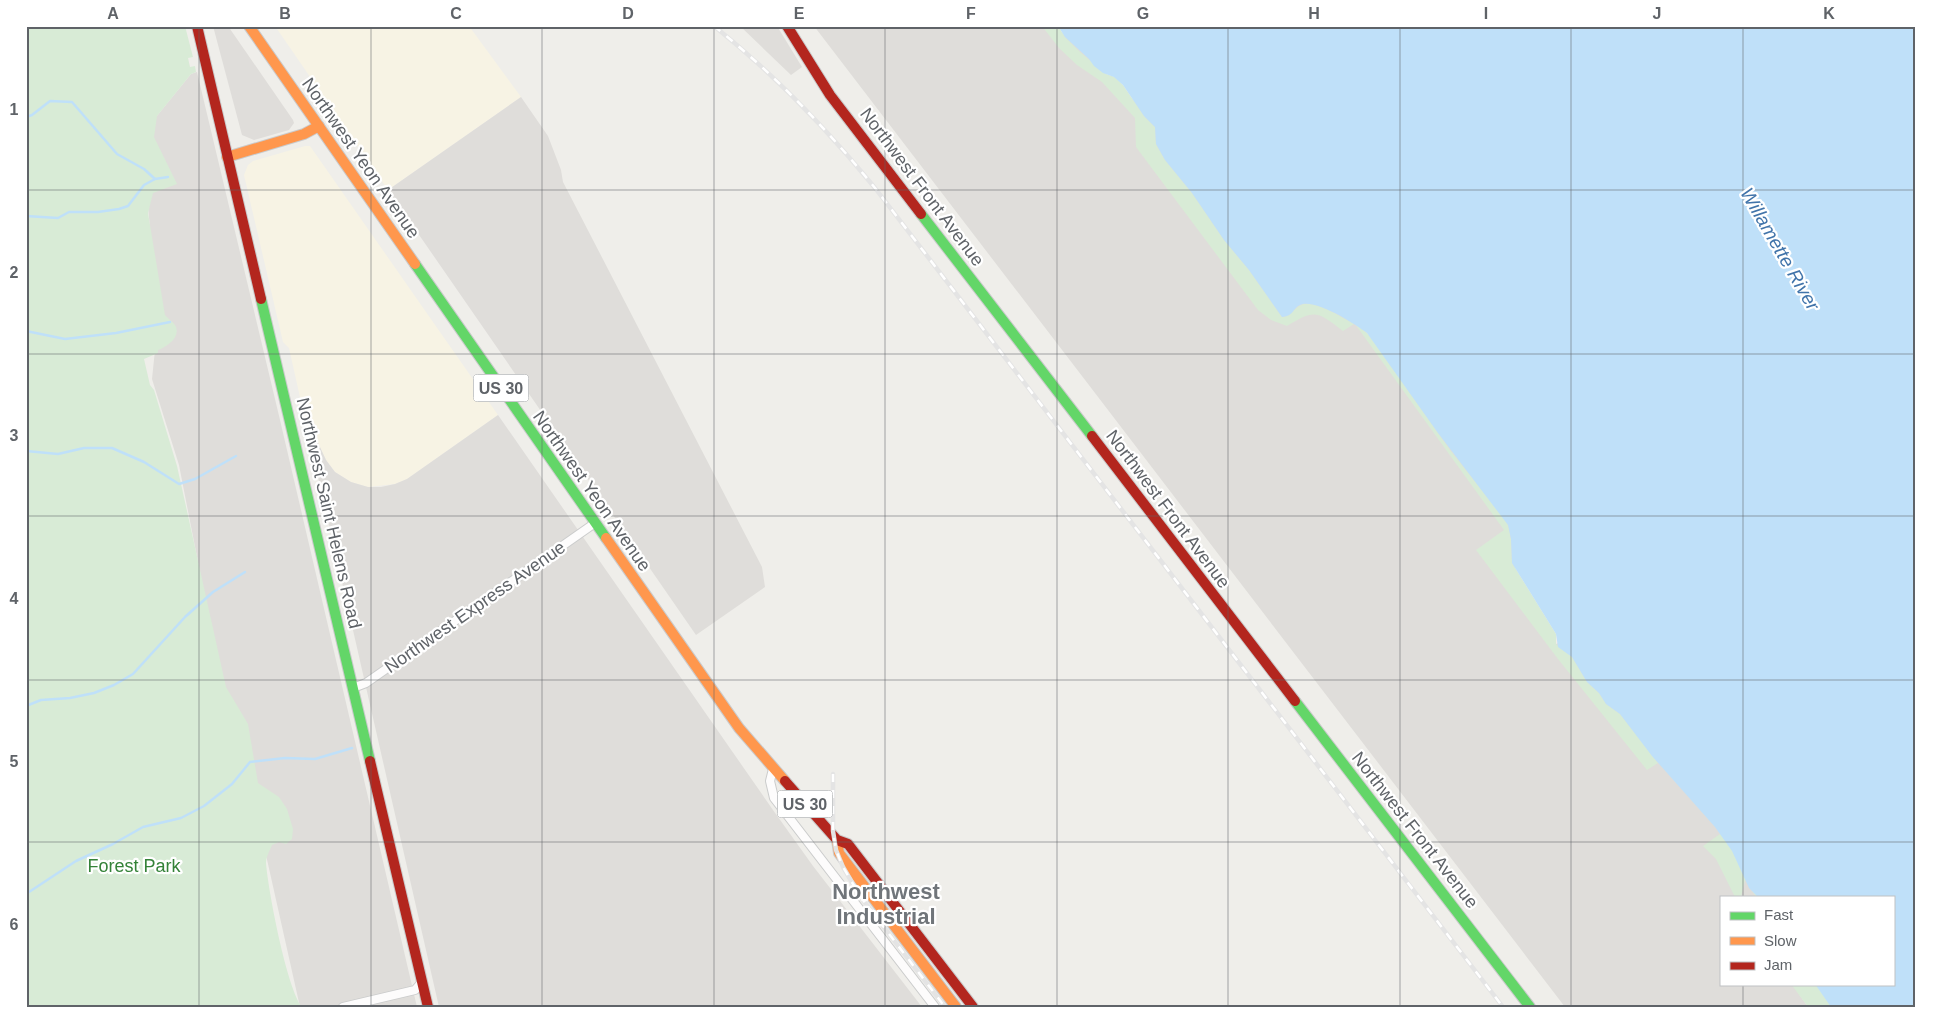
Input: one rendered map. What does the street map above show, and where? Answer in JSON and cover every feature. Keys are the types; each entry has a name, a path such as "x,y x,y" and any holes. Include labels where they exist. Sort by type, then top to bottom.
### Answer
{"main road":[{"name":"Northwest Saint Helens Road","path":"197,26 428,1007"},
{"name":"Northwest Yeon Avenue","path":"249,26 711,689 773,769 837,840 848,844 973,1007"},
{"name":"Northwest Front Avenue","path":"788,26 827,90 1530,1007"},
{"path":"227,157 304,134 319,126"},
{"name":"Northwest Yeon Avenue","path":"837,840 839,853 956,1007"}],"street":[{"name":"Northwest Express Avenue","path":"354,688 372,678 595,523"},
{"path":"773,769 770,781 774,798 935,1007"},
{"path":"343,1007 414,990 422,982"}],"shaded area":[{"path":"213,26 228,26 293,120 294,123 289,130 254,140 242,135"},
{"path":"275,26 469,26 521,97 388,190"},
{"path":"740,26 777,26 802,67 791,75"},
{"path":"814,26 1058,26 1059,30 1340,295 1357,325 1367,333 1756,840 1758,896 1720,896 1720,986 1793,986 1808,1007 1565,1007","holes":["1514,566 1581,634 1556,644"]},
{"path":"197,72 417,1007 300,1007 266,855 216,654 179,465 152,379 158,321 148,206 152,122 191,74"},
{"path":"521,97 548,136 561,170 563,182 762,567 765,587 696,635 388,190"},
{"path":"310,146 498,415 407,479 395,484 368,487 351,482 335,472 326,460 313,432 308,433 289,348 283,342 244,175 248,165 253,161"},
{"path":"498,415 813,866 922,1007 439,1007 308,433 313,432 326,460 335,472 351,482 368,487 381,487 407,479"}],"green space":[{"name":"Forest Park","path":"26,26 185,26 193,57 188,58 190,67 195,66 196,72 191,74 157,116 154,137 177,184 153,193 148,213 165,315 175,325 177,331 174,338 165,347 158,350 158,353 144,359 150,385 154,390 177,466 226,687 248,724 258,783 279,797 287,809 293,829 292,839 286,844 279,842 272,845 266,863 274,916 290,981 302,1007 26,1007"},
{"path":"1042,26 1058,26 1065,37 1080,52 1106,74 1115,77 1123,85 1144,116 1155,127 1156,144 1165,160 1192,193 1224,240 1249,270 1282,317 1288,316 1298,306 1307,304 1321,307 1354,324 1343,331 1321,316 1310,315 1287,326 1271,320 1258,310 1136,147 1135,118 1102,82 1077,65 1059,48"},
{"path":"1355,324 1367,333 1375,343 1450,450 1504,518 1508,525 1511,539 1512,563 1556,634 1556,644 1572,657 1587,682 1599,693 1606,704 1620,714 1658,763 1647,770 1558,659 1476,550 1504,530"},
{"path":"1727,829 1777,896 1755,896 1745,880 1741,896 1734,896 1716,859 1703,846"},
{"path":"1792,986 1842,986 1858,1007 1808,1007"}],"water":[{"name":"Willamette River","path":"1058,26 1916,26 1916,1007 1831,1007 1816,986 1894,986 1894,896 1757,896 1749,888 1732,851 1715,827 1652,756 1620,714 1606,704 1599,693 1587,682 1572,657 1558,647 1556,634 1512,563 1511,539 1508,525 1438,433 1367,333 1335,313 1315,305 1300,305 1291,314 1282,317 1249,270 1224,240 1192,193 1165,160 1156,144 1155,127 1144,116 1123,85 1114,77 1103,73 1094,66 1065,37"}],"waterway":[{"path":"26,117 32,115 50,101 72,102 117,154 144,169 155,179"},
{"path":"26,216 58,218 69,212 98,212 119,209 128,206 144,185 155,179 168,177"},
{"path":"26,331 65,339 116,333 170,322"},
{"path":"26,451 58,454 84,448 112,448 144,462 179,484 195,479 236,456"},
{"path":"26,706 41,700 70,698 94,693 114,685 133,674 185,617 213,592 245,572"},
{"path":"26,894 76,861 113,844 143,827 181,818 204,806 232,784 250,762 285,758 315,759 352,748"}],"railway":[{"path":"714,26 758,63 799,103 875,188 1503,1007"},
{"path":"833,774 833,831 836,850 843,867 860,896 945,1007"}],"traffic: fast":[{"path":"921,214 1092,436"},
{"path":"415,264 606,538"},
{"path":"261,299 370,761"},
{"path":"1295,701 1530,1007"}],"traffic: slow":[{"path":"249,26 415,264"},
{"path":"227,157 304,134 319,126"},
{"path":"606,538 739,728 785,781"},
{"path":"837,840 839,853 956,1007"}],"traffic: jam":[{"path":"197,26 261,299"},
{"path":"787,26 830,95 921,214"},
{"path":"1092,436 1295,701"},
{"path":"370,761 428,1007"},
{"path":"785,781 837,840 848,844 973,1007"}],"district":[{"name":"Northwest Industrial","path":"886,904"}]}
